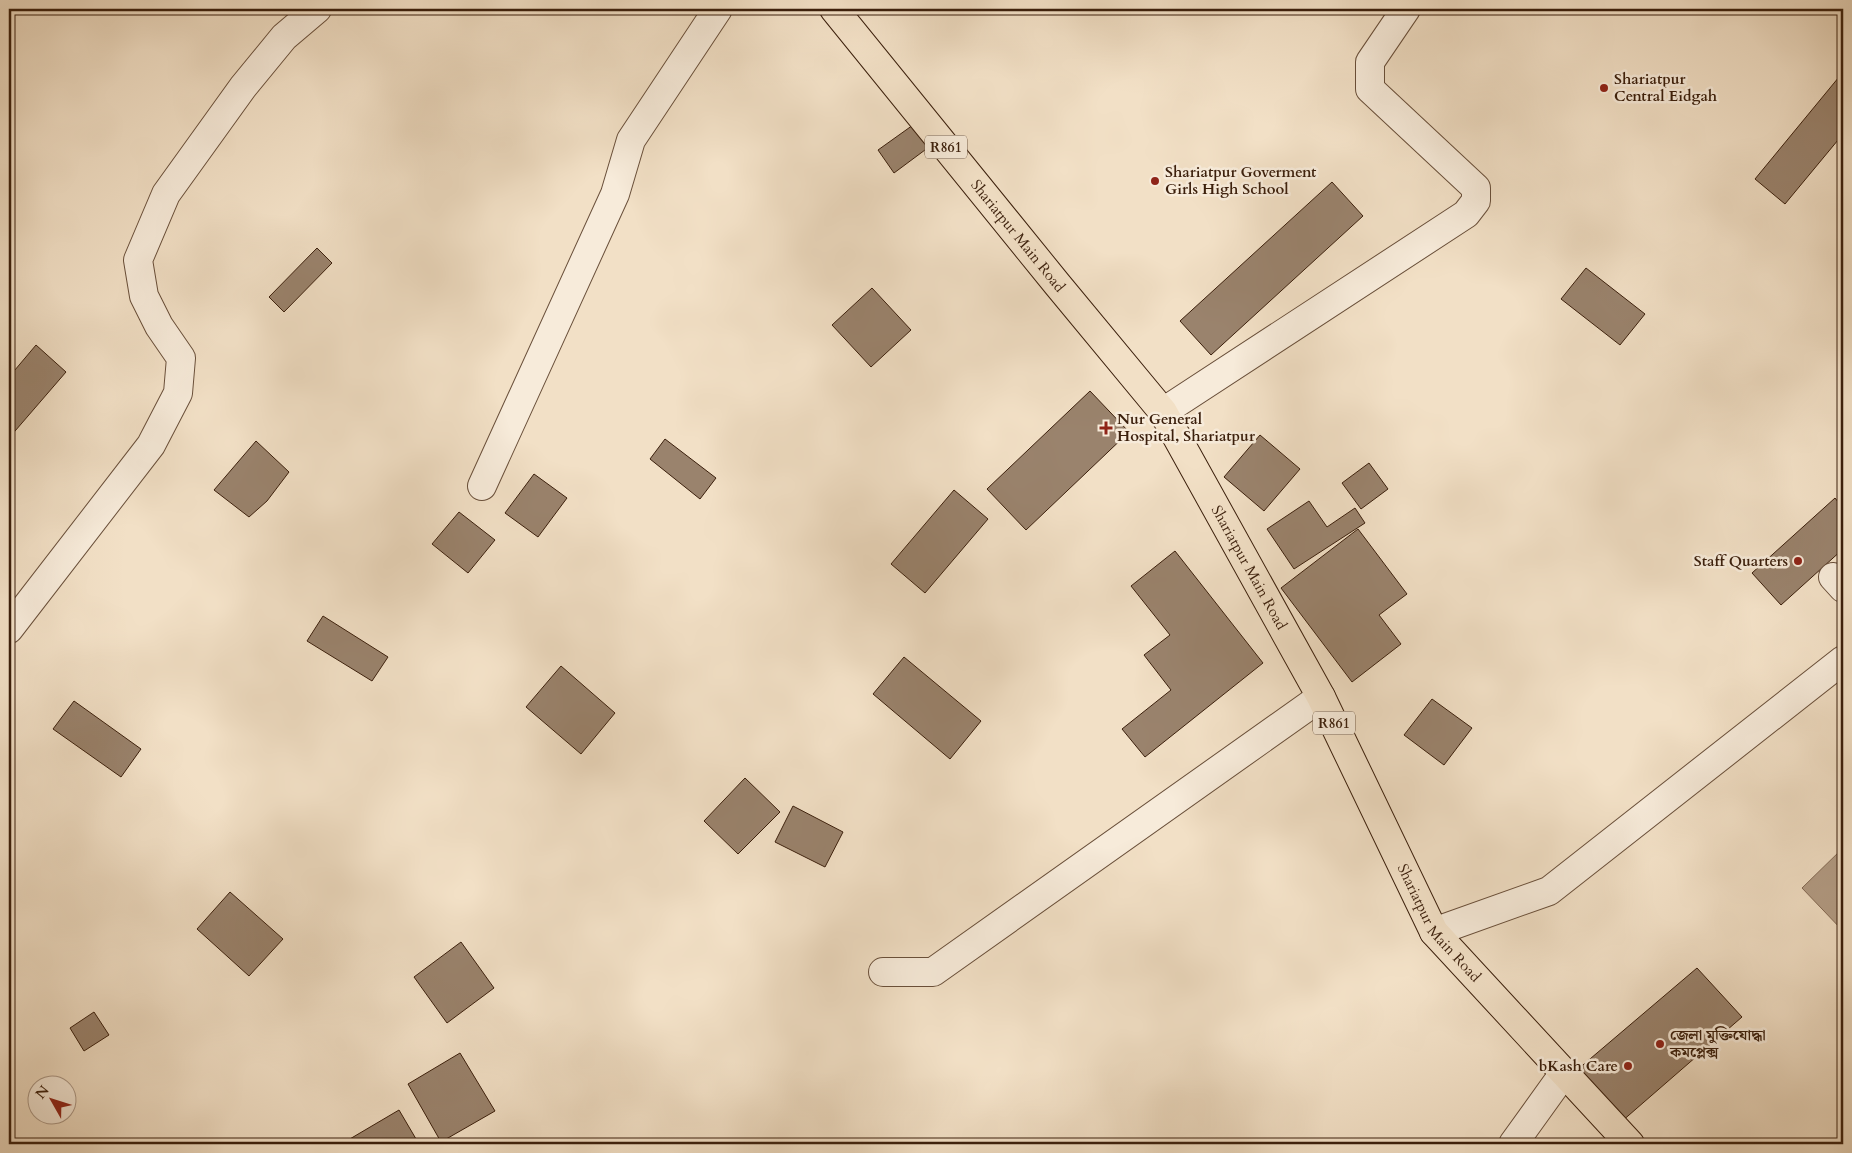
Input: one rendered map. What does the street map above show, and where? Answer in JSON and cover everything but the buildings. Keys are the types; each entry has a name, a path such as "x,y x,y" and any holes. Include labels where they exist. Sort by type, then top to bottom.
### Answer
{"main road":[{"name":"Shariatpur Main Road","path":"834,9 1163,412 1322,697 1434,932 1630,1144"}],"street":[{"path":"9,629 150,445 178,393 181,358 159,326 144,296 138,260 166,194 244,87 278,44 317,9"},
{"path":"482,486 615,194 630,140 718,9"},
{"path":"1163,412 1466,214 1476,201 1476,188 1370,89 1370,62 1399,20"},
{"path":"1434,932 1549,891 1843,660"},
{"path":"883,972 933,972 1322,697"},
{"path":"1513,1144 1564,1073"}],"shaded area":[{"path":"1843,188 1843,246 1838,233 1838,195"},
{"path":"1843,848 1843,931 1802,888"}],"place":[{"name":"Shariatpur Central Eidgah","path":"1604,88"},
{"name":"Shariatpur Goverment Girls High School","path":"1155,181"},
{"name":"Nur General Hospital, Shariatpur","path":"1106,428"},
{"name":"Staff Quarters","path":"1798,561"},
{"name":"জেলা মুক্তিযোদ্ধা কমপ্লেক্স","path":"1660,1044"},
{"name":"bKash Care","path":"1628,1066"}]}
